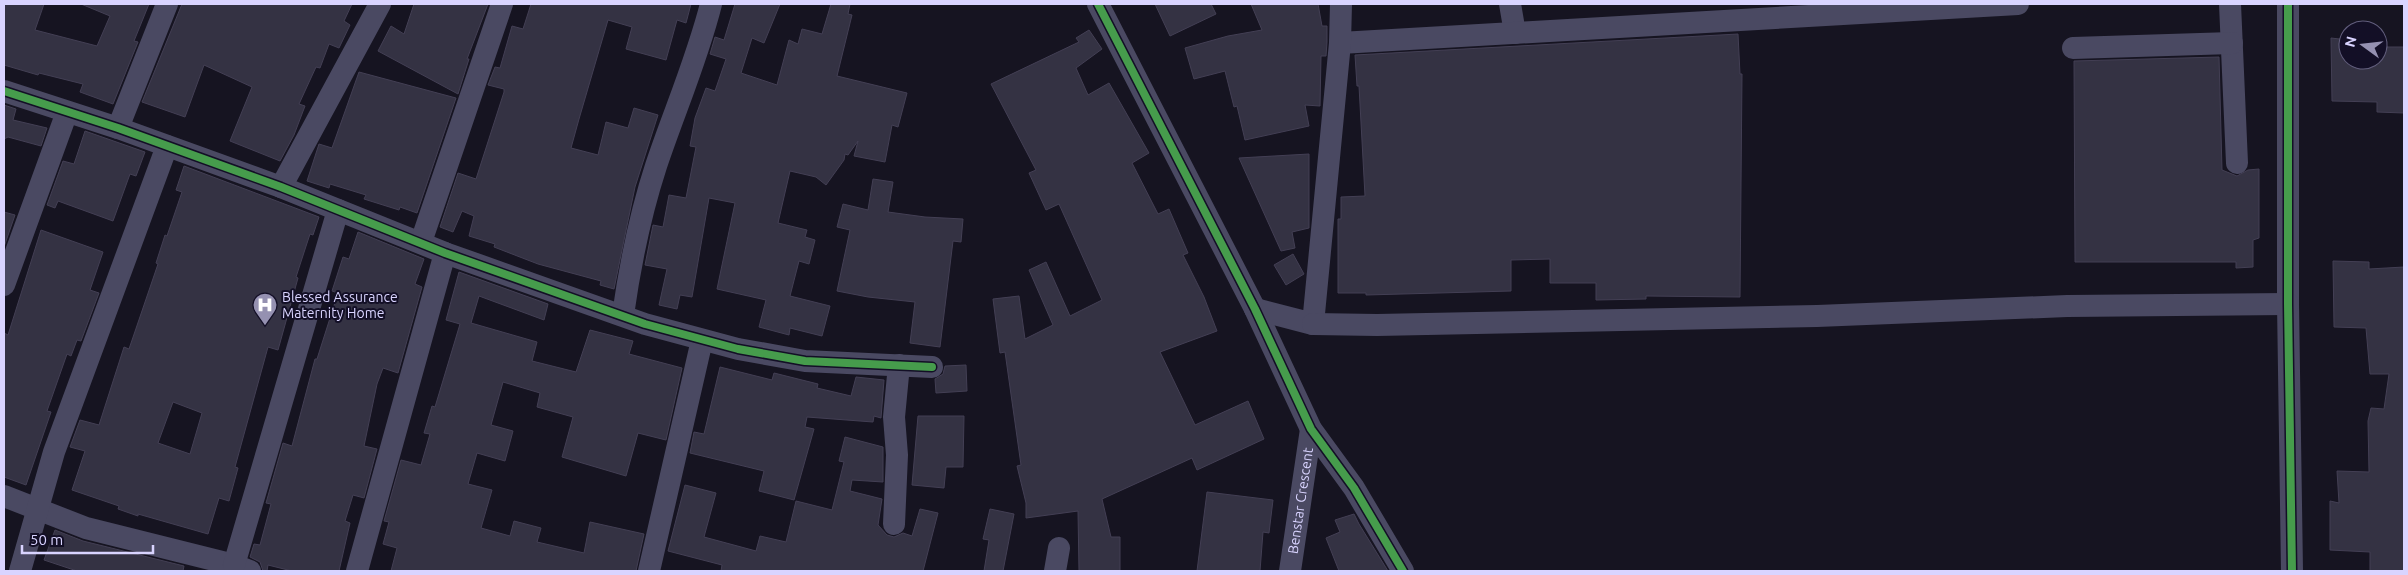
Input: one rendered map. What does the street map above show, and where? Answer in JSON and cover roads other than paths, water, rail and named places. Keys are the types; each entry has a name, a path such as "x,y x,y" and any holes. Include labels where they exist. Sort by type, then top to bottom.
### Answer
{"street":[{"path":"118,128 167,4"},
{"path":"281,187 380,4"},
{"path":"421,242 502,4"},
{"path":"623,315 640,219 656,167 702,42 711,4"},
{"path":"1098,4 1255,309 1311,429 1354,488 1403,571"},
{"path":"1313,324 1340,43 1341,4"},
{"path":"1510,4 1515,33"},
{"path":"1340,43 1515,33 1713,12 2018,4"},
{"path":"2230,4 2236,163"},
{"path":"2288,4 2288,304 2292,571"},
{"path":"2073,48 2232,43"},
{"path":"4,91 118,128 281,187 445,253 623,315 702,340 805,361 932,366"},
{"path":"4,285 67,112"},
{"path":"20,571 39,511 54,452 166,146"},
{"path":"4,496 86,528 242,568 338,210"},
{"path":"357,571 445,253"},
{"path":"1255,309 1313,324 1415,324 1837,316 2067,306 2288,304"},
{"path":"649,571 702,340"},
{"path":"894,524 897,455 894,417 899,365"},
{"name":"Benstar Crescent","path":"1290,571 1311,429"},
{"path":"1055,571 1060,548"}],"place":[{"name":"Blessed Assurance Maternity Home","path":"265,326"}]}
